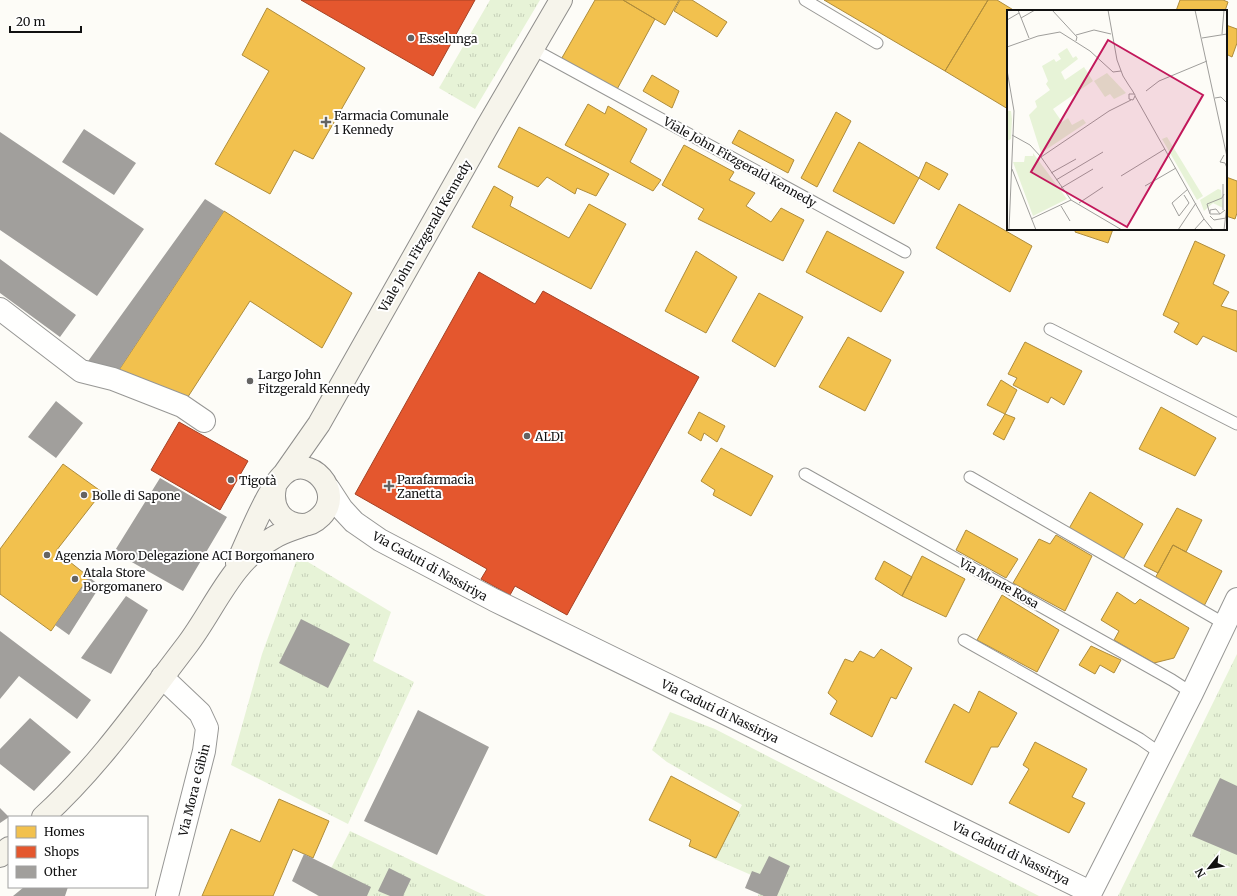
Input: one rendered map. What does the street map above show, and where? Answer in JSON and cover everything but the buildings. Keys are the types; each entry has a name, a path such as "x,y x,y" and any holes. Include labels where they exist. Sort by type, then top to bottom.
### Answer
{"main road":[{"name":"Viale John Fitzgerald Kennedy","path":"44,816 60,802 108,750 188,643 230,577 256,520 279,480 319,424 561,0"},
{"name":"Viale John Fitzgerald Kennedy","path":"230,577 250,555 273,538 307,524 324,513 328,506 327,484 319,459 319,424"},
{"path":"307,524 290,522 279,514 274,505 273,496 279,480 292,469 310,469 327,484"},
{"path":"0,856 8,849"}],"street":[{"path":"0,309 81,371 113,379 182,406 204,421"},
{"name":"Via Caduti di Nassiriya","path":"327,484 342,508 354,522 380,540 494,600 1089,894"},
{"path":"307,524 338,520 354,522"},
{"path":"1089,894 1160,753 1192,694 1237,599"},
{"name":"Via Mora e Gibin","path":"162,677 200,713 207,728 204,751 167,896"}],"lane":[{"path":"805,0 877,43"},
{"name":"Viale John Fitzgerald Kennedy","path":"533,49 905,252"},
{"path":"1050,329 1237,424"},
{"name":"Via Monte Rosa","path":"805,474 1172,680 1192,694"},
{"path":"970,477 1225,624"},
{"path":"964,640 1140,739 1160,753"}],"green space":[{"path":"490,0 540,0 475,109 439,88"},
{"path":"298,556 391,612 373,661 414,682 348,824 231,765 262,654"},
{"path":"1237,654 1237,896 1118,896"},
{"path":"670,712 715,729 1039,896 758,896 765,881 712,858 742,805 667,762 652,750"},
{"path":"350,831 486,896 317,896"}],"place":[{"name":"Esselunga","path":"411,38"},
{"name":"Farmacia Comunale 1 Kennedy","path":"326,122"},
{"name":"Largo John Fitzgerald Kennedy","path":"250,381"},
{"name":"ALDI","path":"527,436"},
{"name":"Tigotà","path":"231,480"},
{"name":"Parafarmacia Zanetta","path":"389,486"},
{"name":"Bolle di Sapone","path":"84,495"},
{"name":"Agenzia Moro Delegazione ACI Borgomanero","path":"47,555"},
{"name":"Atala Store Borgomanero","path":"75,579"}]}
